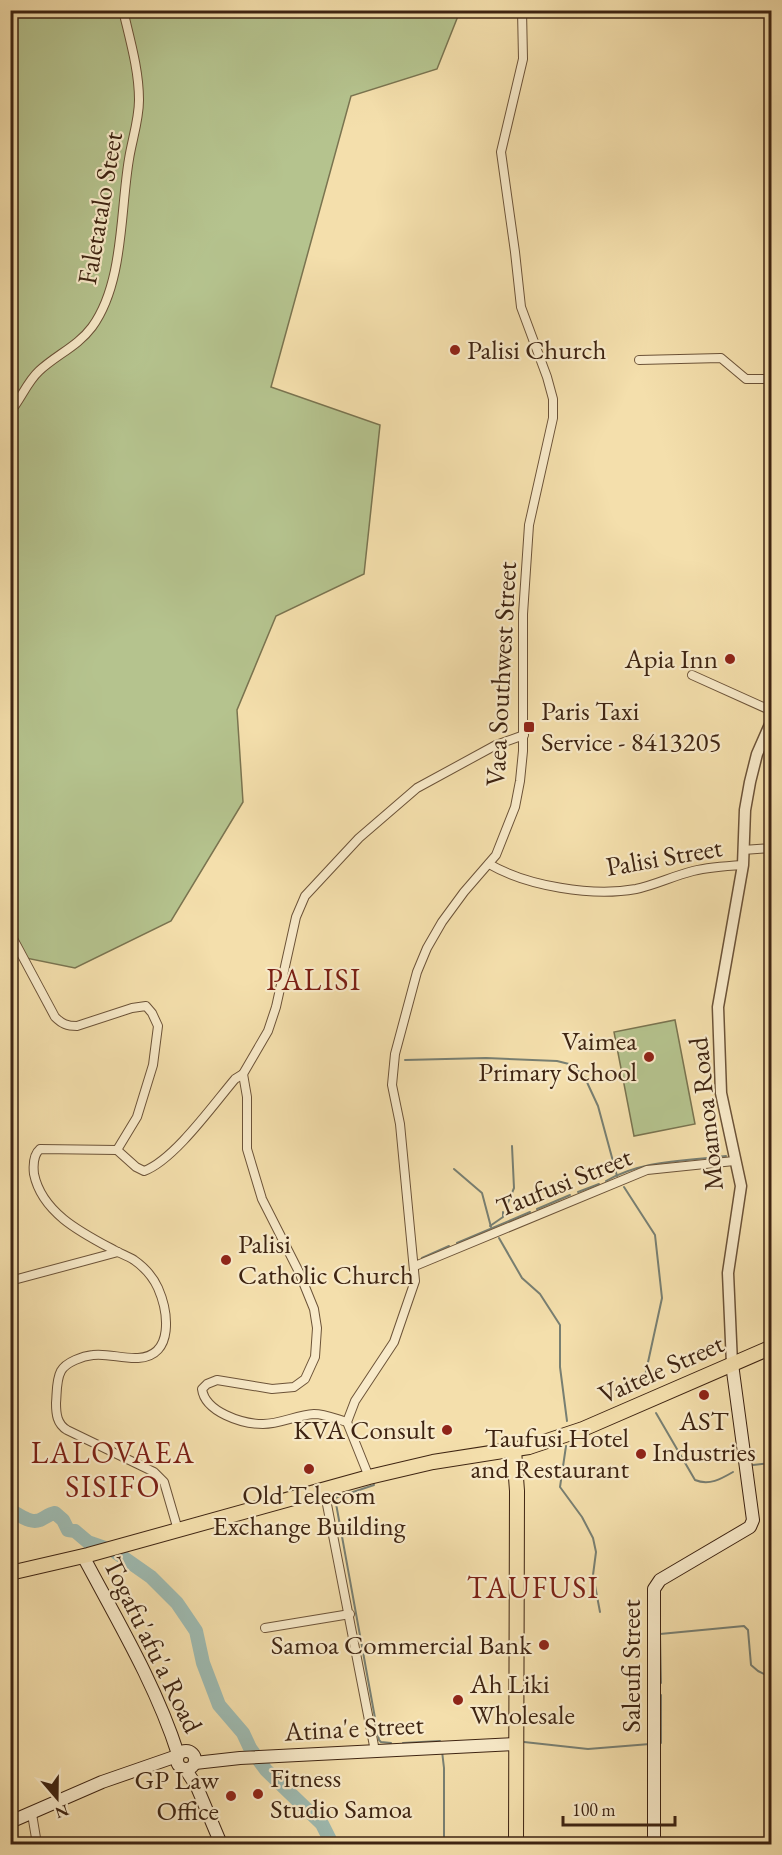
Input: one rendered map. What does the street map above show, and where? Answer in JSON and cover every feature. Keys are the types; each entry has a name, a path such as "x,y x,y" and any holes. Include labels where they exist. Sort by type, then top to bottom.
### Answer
{"main road":[{"name":"Vaitele Street","path":"10,1573 86,1556 369,1477 433,1462 480,1456 540,1444 583,1429 771,1347"},
{"name":"Saleufi Street","path":"654,1845 654,1589 660,1580 750,1527 753,1520 732,1364"},
{"path":"517,1491 523,1466 532,1454 583,1429"},
{"path":"514,1450 517,1491 516,1845"},
{"path":"480,1456 505,1462 510,1467 517,1491"},
{"name":"Togafu'afu'a Road","path":"86,1556 186,1760 221,1845"},
{"path":"152,1766 167,1753 170,1746 170,1729"},
{"name":"Atina'e Street","path":"186,1760 516,1744"},
{"path":"10,1822 102,1782 152,1766 186,1760"},
{"path":"197,1787 201,1768 214,1760"}],"street":[{"name":"Faletatalo Steet","path":"10,412 38,372 79,342 93,326 109,295 118,251 123,199 140,103 138,72 123,10"},
{"name":"Vaea Southwest Street","path":"347,1422 355,1401 394,1342 415,1281 400,1124 392,1085 395,1054 417,972 427,948 447,915 496,855 515,807 520,781 524,735 523,614 529,525 553,418 553,399 547,377 520,307 501,152 523,59 522,10"},
{"path":"639,360 721,358 746,379 771,379"},
{"path":"692,675 771,711"},
{"name":"Moamoa Road","path":"732,1364 728,1274 741,1186 721,1093 718,1007 742,865 745,810 750,782 757,754 771,720"},
{"path":"178,1530 164,1482 154,1472 67,1430 57,1420 58,1382 62,1370 75,1360 93,1355 141,1358 153,1354 162,1345 166,1335 166,1323 158,1288 147,1271 133,1259 76,1229 43,1197 37,1186 34,1163 36,1152 40,1149 117,1150 136,1167 144,1171 152,1168 177,1146 235,1079 243,1074 267,1031 279,996 296,917 305,896 359,838 417,788 496,744 524,735"},
{"path":"743,850 771,849"},
{"name":"Palisi Street","path":"489,864 504,873 560,887 607,891 636,889 694,870 742,865"},
{"path":"10,933 60,1023 77,1026 132,1008 146,1006 152,1012 158,1026 153,1065 137,1116 117,1150"},
{"path":"243,1074 247,1097 247,1149 262,1199 299,1272 314,1309 317,1328 315,1357 304,1379 294,1386 272,1389 217,1380 202,1389 203,1397 213,1408 247,1422 264,1424 317,1414 347,1422 369,1477"},
{"name":"Taufusi Street","path":"415,1266 647,1170 734,1161"},
{"path":"10,1281 118,1252"},
{"path":"324,1490 375,1750"},
{"path":"265,1628 350,1614"},
{"path":"32,1814 36,1845"}],"green space":[{"path":"10,11 460,11 437,69 351,96 271,387 380,425 364,574 276,616 237,710 243,802 171,921 75,968 11,955"},
{"path":"675,1020 695,1124 634,1136 614,1032"}],"waterway":[{"path":"405,1060 486,1058 557,1061 573,1065 585,1078 598,1106 617,1176"},
{"path":"507,1205 514,1188 512,1146"},
{"path":"606,1181 649,1165 726,1156"},
{"path":"454,1169 482,1193 491,1227"},
{"path":"578,1192 599,1184"},
{"path":"624,1187 655,1235 662,1298 645,1376 645,1386"},
{"path":"537,1209 570,1195"},
{"path":"490,1226 503,1217 503,1212"},
{"path":"457,1243 530,1212"},
{"path":"499,1238 522,1278 540,1294 560,1325 560,1367 567,1421"},
{"path":"422,1258 449,1246"},
{"path":"656,1413 695,1480 710,1482 733,1472"},
{"path":"566,1446 560,1487 582,1517 593,1538 596,1552 593,1575 600,1612"},
{"path":"753,1465 772,1463"},
{"path":"373,1482 374,1485 335,1498 379,1740 391,1743"},
{"path":"10,1511 28,1520 36,1521 55,1513 63,1520 68,1530 75,1531 88,1542 114,1551 151,1577 177,1603 196,1631 203,1663 219,1705 243,1733 250,1748 266,1770 322,1824 332,1844"},
{"path":"661,1683 660,1634 744,1626 748,1630 751,1665 772,1678"},
{"path":"661,1695 661,1743"},
{"path":"403,1743 440,1741 441,1743"},
{"path":"524,1742 588,1749 650,1744"},
{"path":"427,1844 444,1840 442,1751"}],"place":[{"name":"Palisi Church","path":"455,350"},
{"name":"Apia Inn","path":"730,659"},
{"name":"Paris Taxi Service - 8413205","path":"529,727"},
{"name":"Vaimea Primary School","path":"649,1057"},
{"name":"Palisi Catholic Church","path":"226,1260"},
{"name":"AST Industries","path":"704,1395"},
{"name":"KVA Consult","path":"447,1430"},
{"name":"Taufusi Hotel and Restaurant","path":"641,1454"},
{"name":"Old Telecom Exchange Building","path":"309,1469"},
{"name":"Samoa Commercial Bank","path":"544,1645"},
{"name":"Ah Liki Wholesale","path":"458,1700"},
{"name":"Fitness Studio Samoa","path":"258,1794"},
{"name":"GP Law Office","path":"231,1796"}],"district":[{"name":"PALISI","path":"314,980"},
{"name":"LALOVAEA SISIFO","path":"113,1470"},
{"name":"TAUFUSI","path":"533,1588"}]}
